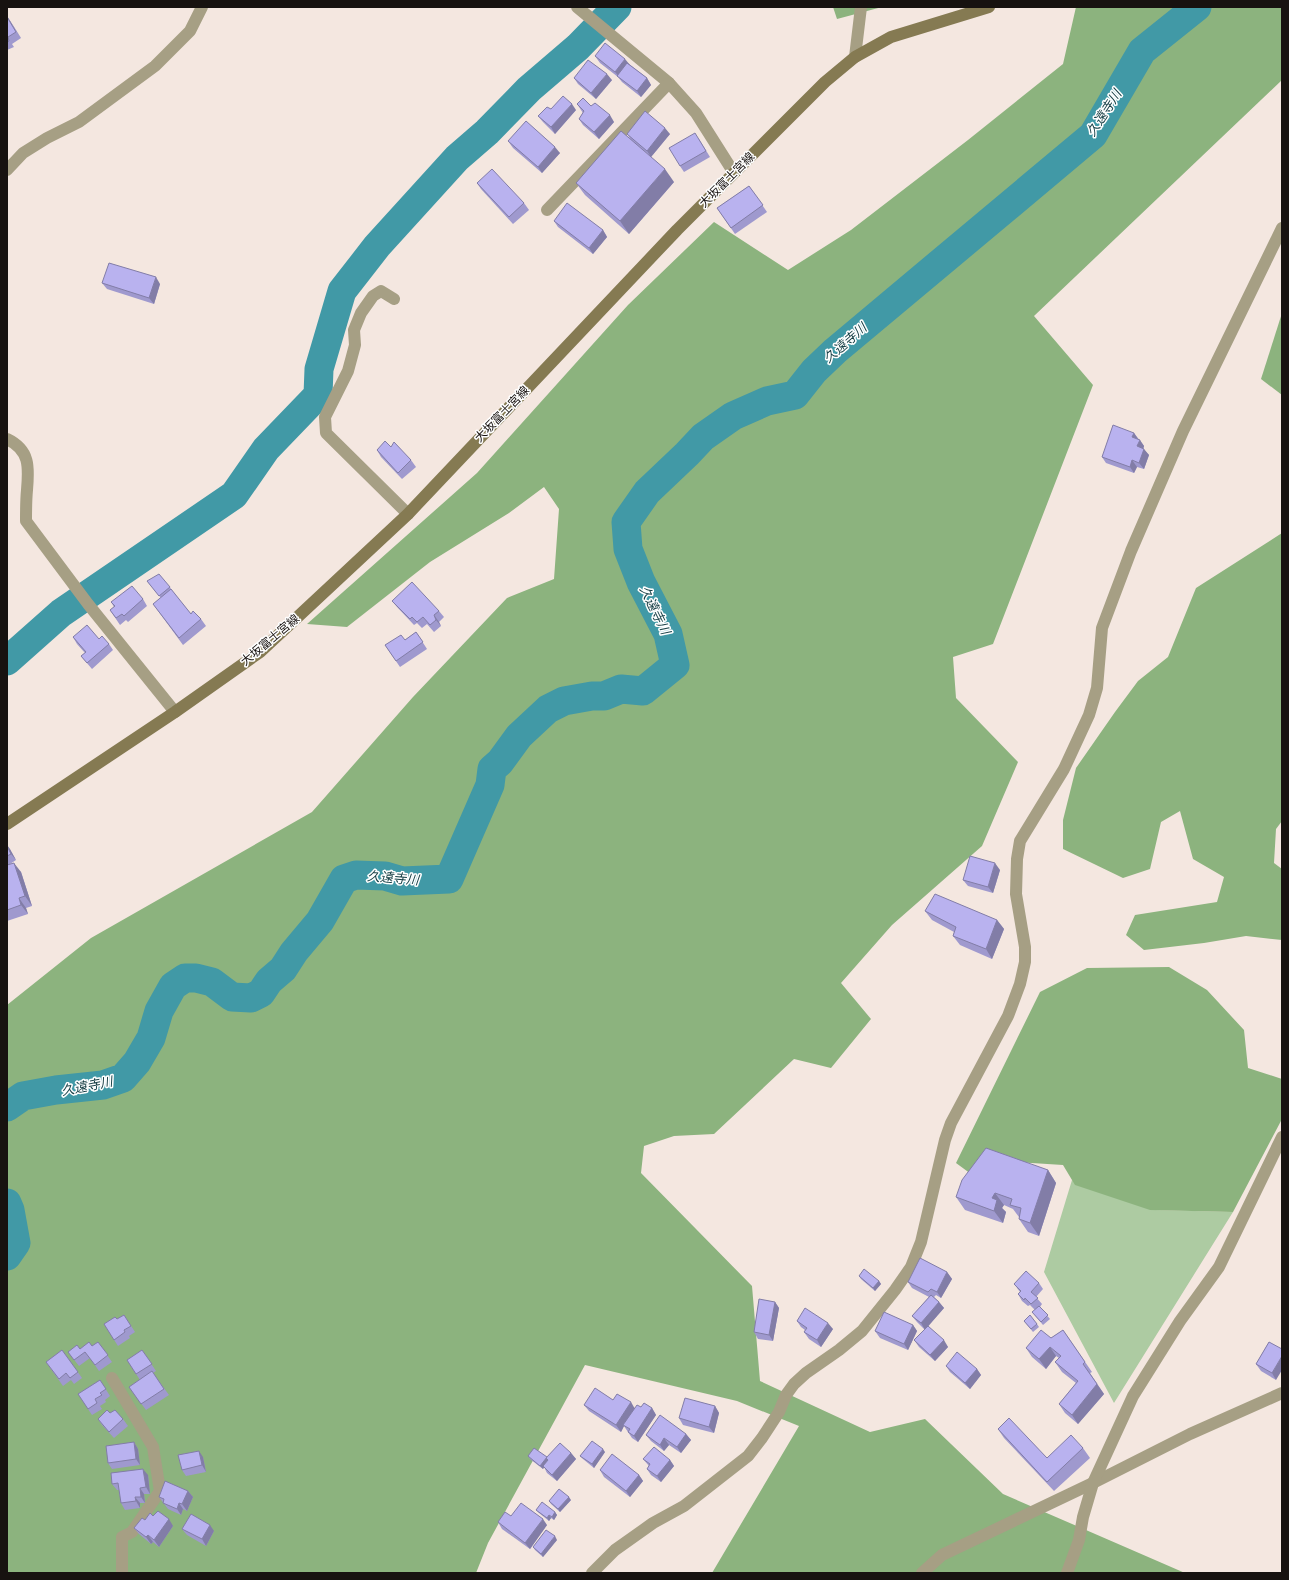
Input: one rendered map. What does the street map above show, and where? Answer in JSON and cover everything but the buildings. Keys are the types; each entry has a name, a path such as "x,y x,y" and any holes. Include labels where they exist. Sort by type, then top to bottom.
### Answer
{"main road":[{"name":"大坂富士宮線","path":"7,824 175,712 260,652 408,514 677,230 825,82 855,57 892,37 989,7"}],"street":[{"path":"7,170 22,153 47,138 79,122 156,66 190,31 202,7"},
{"path":"855,57 861,7"},
{"path":"579,9 669,83 696,113 734,173"},
{"path":"547,210 669,83"},
{"path":"592,1573 615,1550 653,1522 684,1506 748,1456 779,1412 786,1395 794,1384 862,1331 895,1290 911,1267 921,1242 945,1140 951,1122 1008,1016 1020,984 1025,962 1025,947 1016,894 1017,859 1020,841 1064,769 1089,715 1097,688 1102,628 1123,571 1183,431 1282,228"},
{"path":"394,299 381,291 373,296 361,313 354,330 355,344 348,372 325,417 326,433 408,514"},
{"path":"7,439 15,443 24,453 29,467 26,521 88,604 175,712"},
{"path":"1067,1573 1079,1540 1083,1517 1093,1483 1133,1396 1180,1321 1219,1267 1282,1137"},
{"path":"112,1378 154,1447 160,1491 132,1532 122,1537 122,1573"},
{"path":"922,1573 942,1555 1093,1483 1190,1434 1282,1393"}],"green space":[{"path":"833,7 882,7 837,19"},
{"path":"1076,7 1282,7 1282,80 1034,316 1093,385 993,644 953,657 956,698 1018,762 982,846 892,925 841,983 871,1019 831,1068 794,1059 714,1134 674,1136 644,1146 641,1173 752,1286 760,1381 870,1432 925,1419 1003,1494 1185,1573 712,1573 799,1426 737,1401 585,1365 488,1543 476,1573 7,1573 7,1005 91,938 312,812 413,697 507,598 554,579 559,509 544,487 509,513 430,562 347,627 307,624 477,473 628,305 714,222 788,270 851,230 968,140 1063,64"},
{"path":"1282,313 1282,395 1261,379"},
{"path":"1282,533 1282,821 1276,829 1274,863 1282,869 1282,940 1246,936 1204,943 1144,950 1126,935 1135,915 1217,902 1224,877 1193,859 1180,811 1161,822 1150,869 1123,878 1063,849 1063,820 1076,768 1138,681 1168,657 1196,588"},
{"path":"1169,967 1207,990 1244,1030 1248,1068 1282,1079 1282,1119 1233,1212 1150,1210 1075,1185 1063,1165 985,1160 971,1174 956,1163 1040,992 1087,968"},
{"path":"1072,1180 1155,1210 1233,1212 1114,1403 1044,1272"}],"waterway":[{"path":"7,661 61,613 234,495 266,449 318,395 319,369 342,291 377,246 457,158 487,132 529,89 578,47 617,7"},
{"name":"久遠寺川","path":"7,1107 23,1096 56,1090 103,1085 123,1078 137,1062 151,1038 159,1011 173,986 185,978 196,978 212,982 232,997 251,998 261,993 269,981 283,969 294,952 320,921 344,879 356,875 385,876 402,881 449,879 490,785 492,769 500,762 519,736 548,709 564,701 592,696 604,696 621,689 643,691 675,665 668,634 641,582 628,549 626,522 647,492 703,437 733,416 767,401 795,395 814,371 835,351 1093,135 1142,51 1197,7"},
{"name":"久遠寺川","path":"7,1203 10,1210 16,1243 7,1256"}]}
